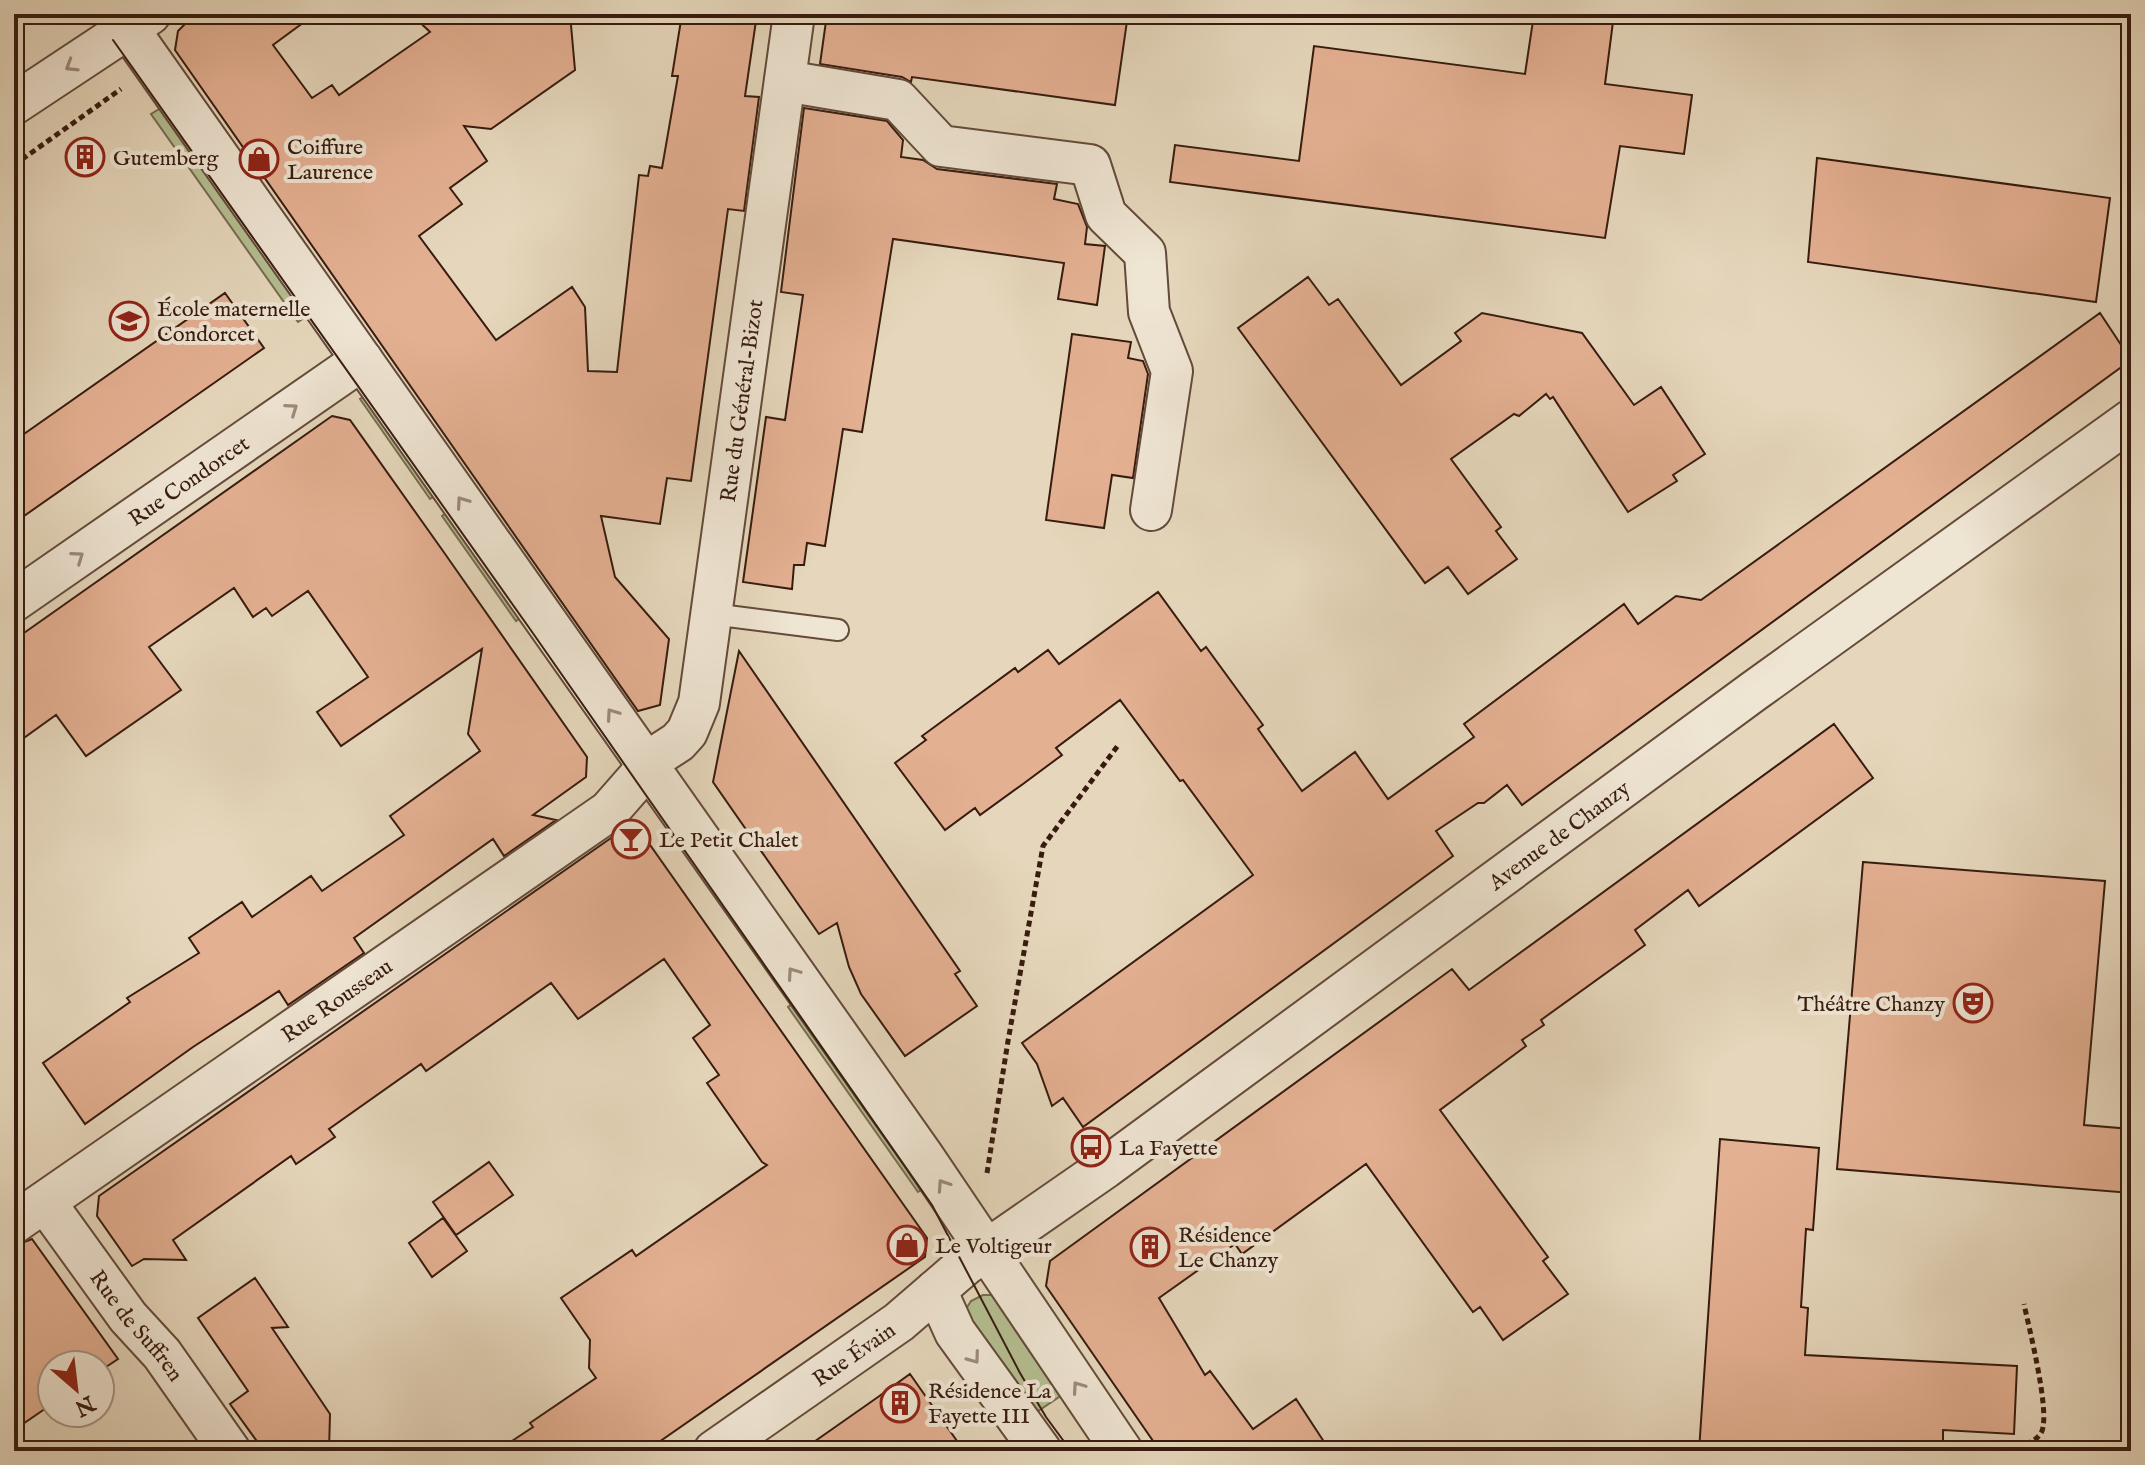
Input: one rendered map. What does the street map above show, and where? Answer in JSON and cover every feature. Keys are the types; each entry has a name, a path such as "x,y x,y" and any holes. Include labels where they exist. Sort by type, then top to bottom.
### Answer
{"street":[{"name":"Rue du Général-Bizot","path":"648,766 687,732 699,703 794,14"},
{"path":"14,104 121,22 648,766 987,1250 1122,1451"},
{"path":"785,81 898,100 941,146 1090,165 1106,215 1145,253 1149,312 1172,371 1151,510"},
{"name":"Rue Condorcet","path":"14,601 362,360"},
{"name":"Avenue de Chanzy","path":"987,1250 1105,1168 1754,691 2131,420"},
{"name":"Rue Rousseau","path":"29,1212 609,811 648,766"},
{"name":"Rue de Suffren","path":"29,1212 162,1354 230,1451"},
{"name":"Rue Évain","path":"714,1451 899,1322 987,1250"},
{"path":"936,1290 955,1332 1041,1451"}],"lane":[{"path":"712,614 838,630"}],"path":[{"path":"14,165 125,86"},
{"path":"986,1181 1043,846 1119,744"},
{"path":"2016,1448 2034,1440 2043,1427 2040,1377 2024,1304"}],"green space":[{"path":"169,103 315,311 298,322 151,114"},
{"path":"371,391 442,491 430,499 360,399"},
{"path":"454,507 527,613 516,621 442,516"},
{"path":"799,999 929,1185 918,1192 788,1007"},
{"path":"983,1295 993,1295 1068,1391 1029,1417 970,1331 966,1309 971,1301"}],"building":[{"path":"195,14 315,14 273,45 312,98 332,85 339,95 430,32 411,14 570,14 575,70 491,129 464,126 487,161 450,188 462,204 419,236 496,340 572,287 585,307 588,371 617,372 639,175 648,176 650,166 662,168 678,76 672,76 682,14 757,14 745,96 759,97 744,211 728,209 691,481 667,478 660,524 601,516 615,577 669,639 660,705 638,711 175,50 178,31"},
{"path":"827,14 1128,14 1115,105 912,77 911,82 902,77 820,64"},
{"path":"1534,14 1614,14 1605,84 1692,95 1684,154 1620,146 1605,238 1170,182 1175,145 1299,161 1314,46 1525,74"},
{"path":"804,108 887,121 903,140 901,157 923,160 937,169 1057,184 1054,199 1078,204 1087,227 1085,244 1105,246 1097,305 1058,299 1064,263 893,239 862,432 843,429 825,546 807,543 804,565 794,565 792,589 743,582 766,417 785,420 803,295 781,292"},
{"path":"1817,158 2110,198 2096,302 1808,262"},
{"path":"1308,277 1329,305 1338,299 1401,385 1461,341 1455,333 1482,313 1582,333 1634,405 1661,387 1705,454 1673,475 1677,481 1628,512 1553,397 1550,399 1546,394 1519,416 1514,414 1451,459 1501,527 1496,531 1517,559 1468,594 1448,567 1425,583 1238,328"},
{"path":"225,293 264,348 14,523 14,441"},
{"path":"2100,313 2131,360 1522,805 1507,785 1484,803 1478,803 1436,831 1453,856 1083,1127 1063,1098 1052,1106 1037,1064 1022,1043 1253,875 1120,700 1056,748 1062,755 1023,784 980,815 975,808 945,830 895,763 926,740 922,736 1015,668 1018,672 1048,650 1059,664 1158,592 1201,651 1206,647 1263,725 1258,729 1302,791 1355,752 1388,799 1474,737 1464,724 1624,604 1638,624 1676,596 1701,600"},
{"path":"1072,334 1131,342 1128,358 1143,361 1148,374 1133,478 1112,475 1104,528 1046,520"},
{"path":"332,416 350,420 443,551 587,757 586,777 533,815 556,820 504,856 493,839 354,938 364,953 288,1005 279,991 193,1047 85,1124 43,1063 130,1002 127,998 199,953 189,938 242,902 252,917 311,876 322,891 404,835 390,816 480,751 468,734 482,649 341,746 317,712 368,677 308,591 272,616 266,608 253,617 234,588 149,647 181,690 86,756 56,715 14,745 14,640"},
{"path":"739,651 960,971 955,974 977,1006 905,1056 861,994 849,967 837,923 819,934 713,782"},
{"path":"1834,724 1873,778 1699,906 1688,890 1635,930 1645,945 1541,1020 1544,1025 1522,1040 1526,1046 1440,1110 1548,1257 1543,1261 1568,1294 1503,1340 1480,1307 1473,1312 1366,1164 1242,1254 1235,1244 1159,1298 1205,1375 1210,1371 1253,1429 1296,1399 1330,1451 1160,1451 1046,1286 1050,1261 1452,969 1469,990"},
{"path":"621,831 643,835 927,1238 925,1257 646,1451 497,1451 533,1427 530,1423 596,1378 589,1368 590,1340 561,1298 632,1250 636,1256 767,1165 707,1083 719,1075 693,1038 710,1025 664,959 578,1019 551,983 426,1071 421,1064 329,1129 335,1137 296,1164 291,1156 173,1240 186,1260 144,1259 132,1266 97,1216 99,1196"},
{"name":"Théâtre Chanzy","path":"1863,862 2105,881 2084,1125 2131,1129 2131,1193 1837,1169"},
{"path":"1720,1139 1819,1148 1813,1230 1806,1229 1801,1307 1808,1308 1805,1355 2017,1366 2014,1434 1943,1430 1943,1451 1699,1451"},
{"path":"489,1162 513,1195 456,1235 433,1202"},
{"path":"443,1218 467,1251 432,1277 409,1243"},
{"path":"32,1239 111,1349 36,1349 36,1415 14,1430 14,1246"},
{"path":"255,1278 288,1327 272,1328 330,1414 329,1451 264,1451 230,1404 248,1391 198,1318"},
{"name":"Résidence La Fayette III","path":"910,1374 964,1451 801,1451 878,1397"}],"tram line":[{"path":"113,40 932,1205 1020,1373 1071,1451"}],"place":[{"name":"Gutemberg","path":"85,157"},
{"name":"Coiffure Laurence","path":"259,159"},
{"name":"École maternelle Condorcet","path":"129,321"},
{"name":"Le Petit Chalet","path":"631,839"},
{"name":"Théâtre Chanzy","path":"1973,1003"},
{"name":"La Fayette","path":"1091,1147"},
{"name":"Le Voltigeur","path":"907,1245"},
{"name":"Résidence Le Chanzy","path":"1150,1247"},
{"name":"Résidence La Fayette III","path":"900,1403"}]}
